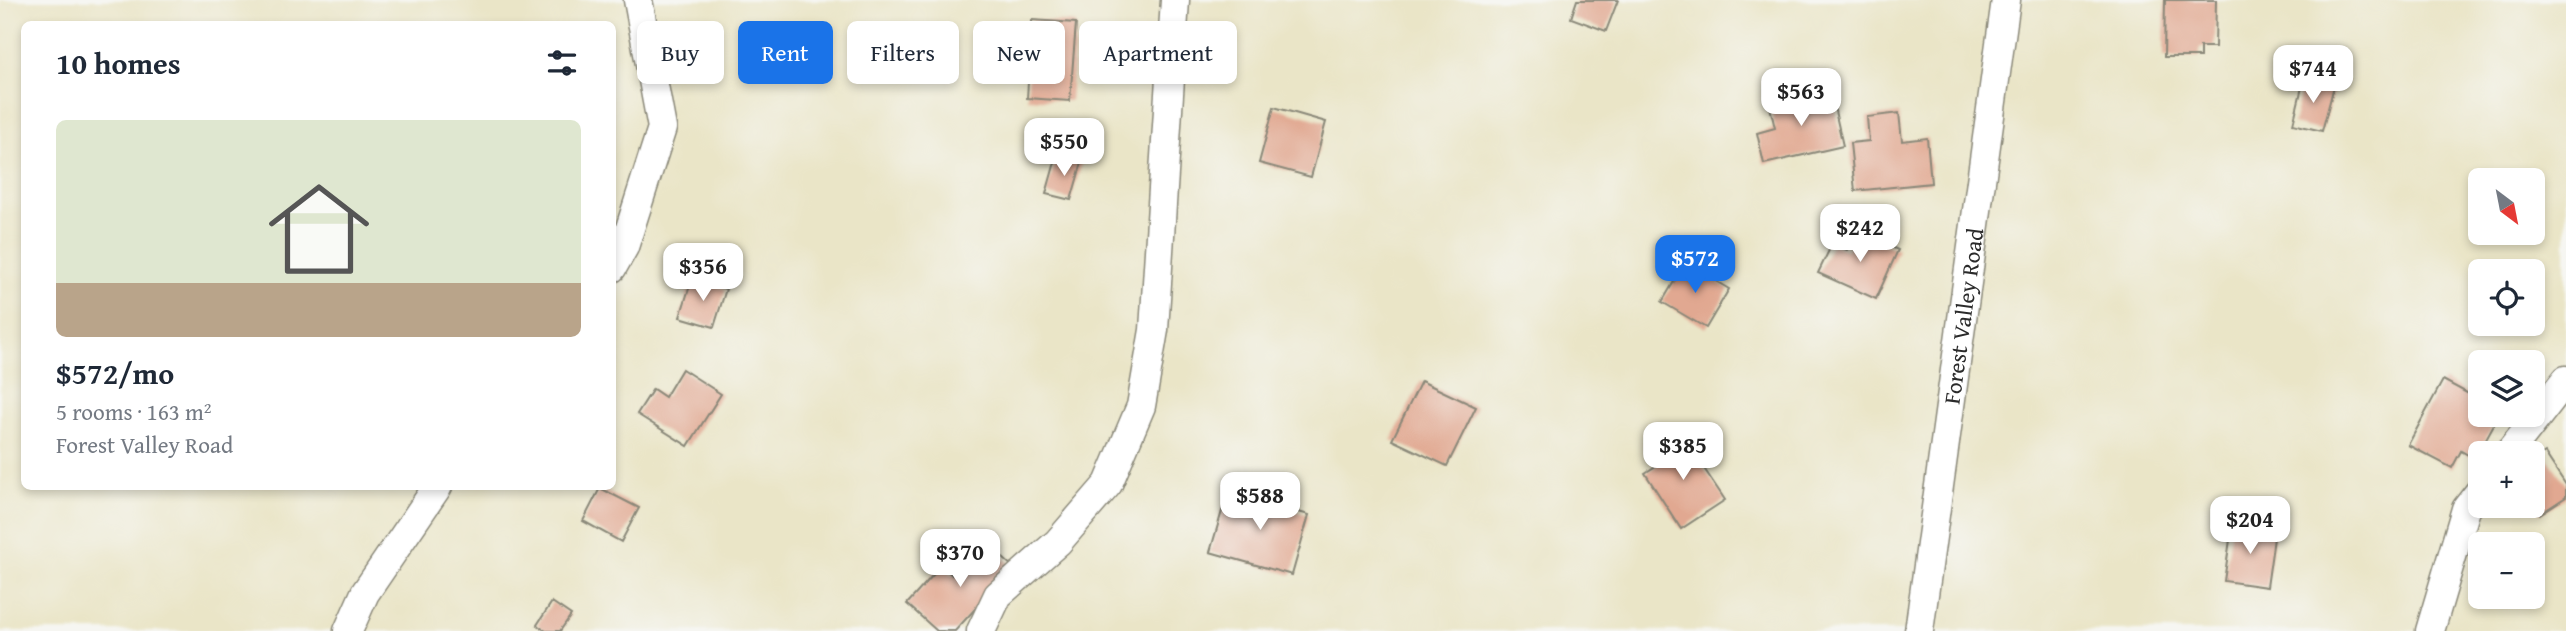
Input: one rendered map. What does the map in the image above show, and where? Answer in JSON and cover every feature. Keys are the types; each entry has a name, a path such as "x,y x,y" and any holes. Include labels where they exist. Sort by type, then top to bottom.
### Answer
{"street":[{"path":"616,261 624,247 662,128 638,0"},
{"path":"981,631 998,595 1058,542 1108,484 1141,406 1154,330 1175,0"},
{"name":"Forest Valley Road","path":"1919,631 2006,0"},
{"path":"2518,441 2566,380"},
{"path":"348,631 365,593 435,490"},
{"path":"2430,631 2468,506"}],"building":[{"path":"1577,0 1618,0 1606,31 1571,18"},
{"path":"2165,0 2216,0 2215,47 2200,47 2200,57 2164,57"},
{"path":"1065,22 1076,23 1070,101 1027,98 1028,84 1065,84"},
{"path":"2304,79 2334,86 2322,131 2293,124"},
{"path":"1830,89 1843,146 1764,164 1757,133 1775,128 1769,103"},
{"path":"1274,107 1326,122 1311,177 1259,163"},
{"path":"1899,113 1902,141 1927,138 1931,183 1855,191 1850,143 1869,141 1867,117"},
{"path":"1057,155 1082,162 1071,200 1046,194"},
{"path":"1855,231 1898,250 1876,299 1818,273 1832,244 1847,250"},
{"path":"1685,263 1729,289 1706,328 1662,302"},
{"path":"692,279 726,289 714,327 680,317"},
{"path":"682,369 721,394 688,446 637,414 653,389 665,397"},
{"path":"2443,380 2468,394 2468,427 2492,427 2485,441 2468,441 2468,455 2461,451 2452,468 2408,445"},
{"path":"1421,381 1476,407 1447,466 1392,440"},
{"path":"1679,431 1725,500 1681,529 1645,473 1665,460 1656,446"},
{"path":"2545,453 2566,485 2566,497 2545,511"},
{"path":"599,490 639,508 621,542 583,521"},
{"path":"1253,491 1282,500 1284,508 1309,515 1292,575 1210,552 1227,494 1250,501"},
{"path":"2232,526 2275,531 2267,587 2224,581"},
{"path":"983,540 1013,567 955,631 937,631 907,604 942,565 952,575"},
{"path":"552,602 571,615 560,631 546,631 537,625"}]}
